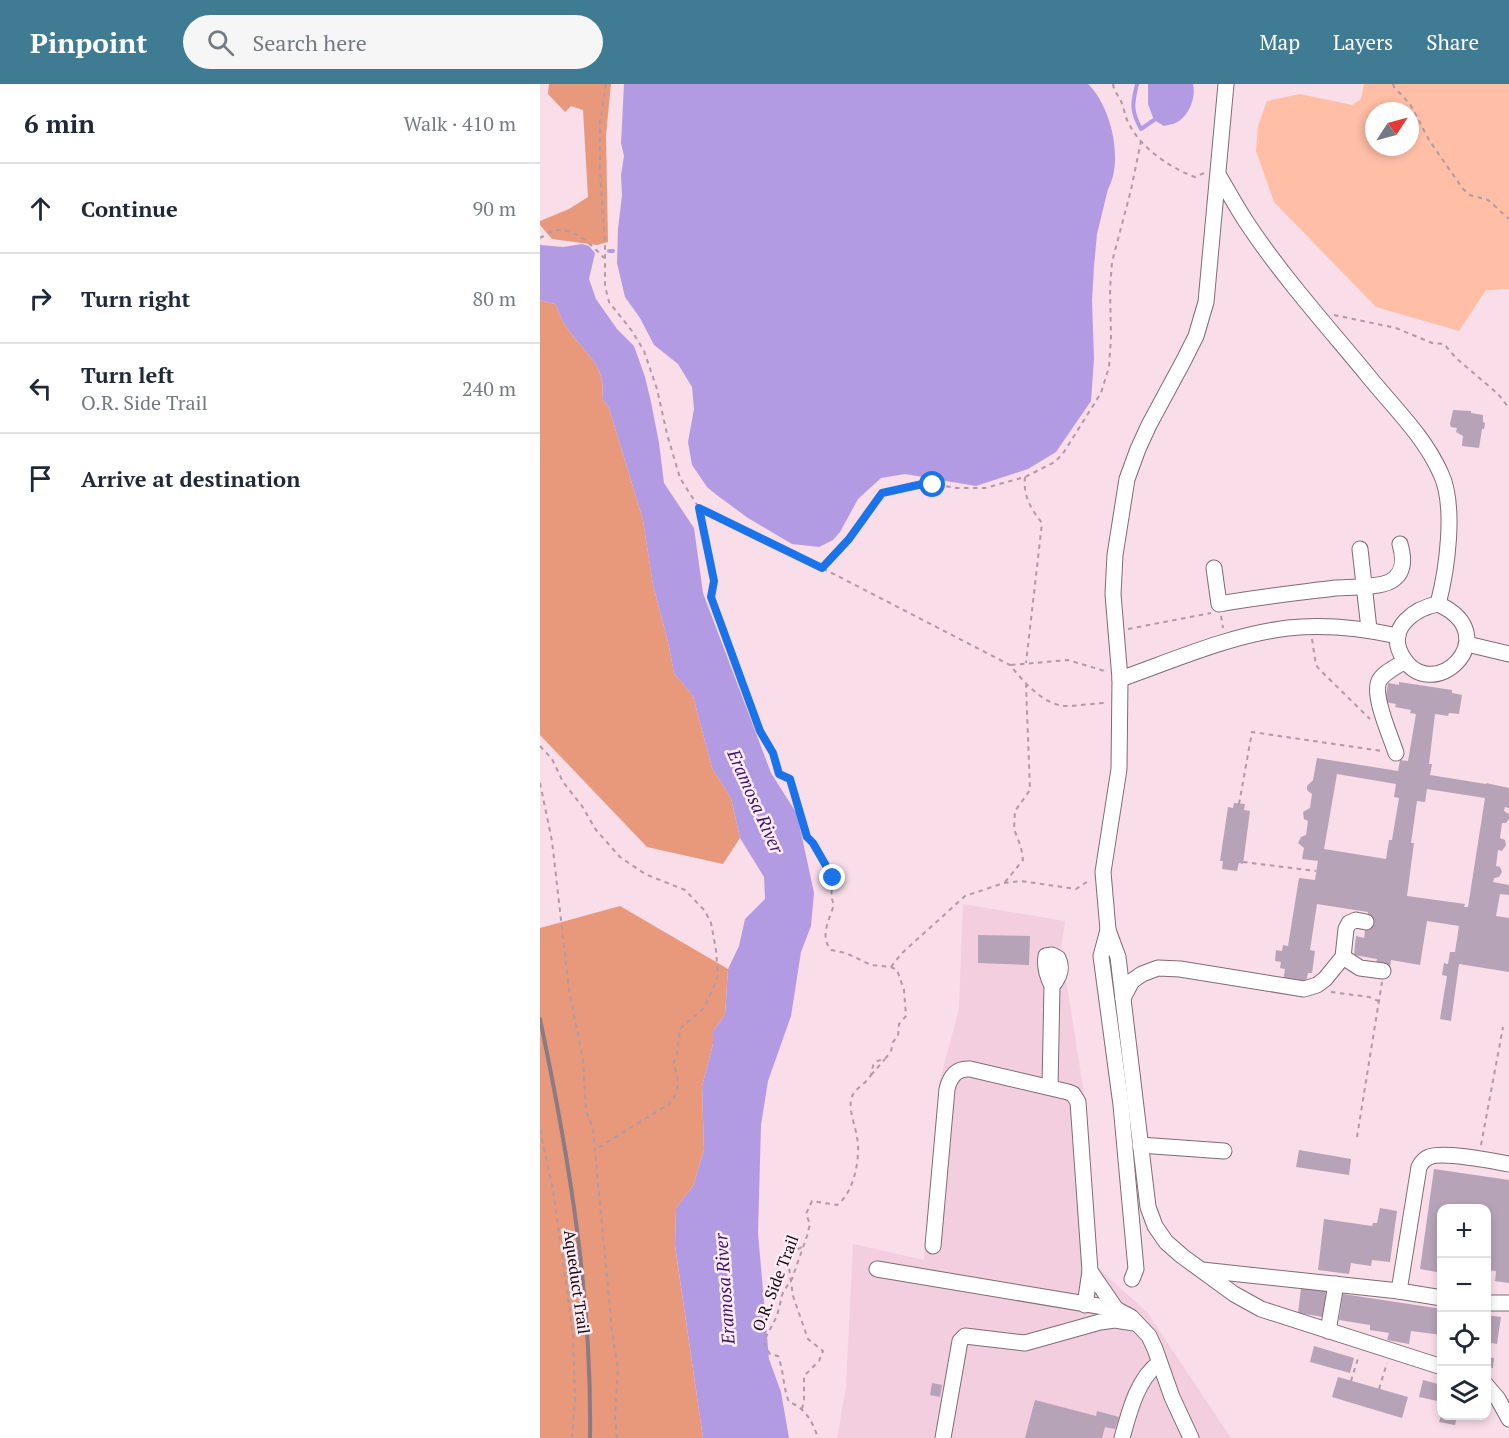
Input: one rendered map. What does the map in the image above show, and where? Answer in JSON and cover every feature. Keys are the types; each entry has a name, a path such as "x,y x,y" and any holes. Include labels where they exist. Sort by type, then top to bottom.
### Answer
{"lane":[{"path":"1226,84 1220,170 1206,302 1196,336 1149,424 1127,479 1115,555 1113,594 1120,676 1119,769 1103,872 1108,930 1117,951 1148,1206 1155,1226 1166,1242 1182,1257 1234,1294 1261,1309 1439,1366"},
{"path":"1220,170 1249,227 1422,441 1442,475 1450,518 1442,590 1438,604"},
{"path":"1214,568 1219,604 1282,594 1364,586 1389,582 1400,574 1404,558 1400,544"},
{"path":"1360,549 1369,629"},
{"path":"1438,604 1452,610 1462,620 1467,633 1467,644 1463,656 1453,668 1442,673 1428,674 1414,670 1405,661 1399,651 1398,636 1402,624 1412,614 1425,606 1438,604"},
{"path":"1120,676 1226,642 1288,628 1369,629 1398,636"},
{"path":"1467,644 1509,654"},
{"path":"1396,753 1378,702 1377,691 1383,676 1405,661"},
{"path":"1123,998 1132,981 1158,968 1180,969 1304,989 1317,986 1343,957 1346,929 1349,923 1356,920 1366,922"},
{"path":"1108,930 1101,956 1123,1128 1136,1269 1132,1279"},
{"path":"1343,957 1360,968 1383,974"},
{"path":"1050,1088 1052,986"},
{"path":"933,1246 947,1089 950,1078 958,1070 970,1069 1068,1092 1073,1094 1078,1102 1090,1271 1085,1305"},
{"path":"1140,1145 1224,1151"},
{"path":"1399,1291 1419,1167 1424,1160 1430,1156 1443,1155 1509,1164"},
{"path":"877,1269 1116,1309 1131,1317 1140,1325 1152,1343 1172,1398 1191,1438"},
{"path":"1202,1270 1437,1297"},
{"path":"1090,1271 1116,1309"},
{"path":"1328,1331 1336,1284"},
{"path":"1491,1303 1509,1303"},
{"path":"943,1438 958,1349 960,1341 965,1336 1025,1343 1100,1322 1115,1320 1140,1325"},
{"path":"1122,1438 1127,1417 1145,1377 1159,1362"},
{"path":"1491,1391 1509,1419"}],"path":[{"path":"606,84 600,123 604,286 609,302 633,331 644,351 657,388 680,478 699,508 714,581 711,597 735,668 760,731 773,753 779,774 790,779 807,837 813,843 833,878 831,898 834,904 826,927 826,945 831,950 846,953 871,965 891,967 901,954 964,896 1004,883 1022,881 1076,889 1103,872"},
{"path":"1113,84 1128,123 1141,141 1181,172 1195,177 1220,170"},
{"path":"1393,84 1410,104 1429,140 1463,189 1470,195 1488,200 1509,219"},
{"path":"822,568 838,553 885,491 927,483 956,488 985,488 1025,477 1055,462 1064,452 1101,393 1109,367 1112,262 1141,141"},
{"path":"540,238 555,230 569,232 587,241 605,259"},
{"path":"1334,315 1396,328 1432,343 1444,344 1456,358 1498,394 1509,408"},
{"path":"1025,477 1025,495 1042,523 1026,663"},
{"path":"699,508 822,568 1010,665 1026,685 1045,698 1064,706 1120,703"},
{"path":"1117,631 1220,612 1226,642"},
{"path":"1311,628 1314,657 1319,669 1376,725"},
{"path":"1010,665 1068,660 1120,676"},
{"path":"1004,883 1023,860 1014,829 1015,811 1030,790 1026,685"},
{"path":"1239,804 1252,732 1396,753"},
{"path":"540,746 552,759 563,782 582,806 596,830 620,857 645,874 685,890 694,899 711,923 716,950 718,976 705,1006 680,1029 677,1055 673,1064 679,1077 676,1096 669,1104 595,1149"},
{"path":"540,783 552,841 569,990 583,1059 586,1110 593,1129 612,1331 618,1368 615,1416 617,1438"},
{"path":"1243,862 1317,871"},
{"name":"O.R. Side Trail","path":"818,1438 815,1425 802,1409 789,1402 782,1366 778,1356 770,1354 765,1346 765,1339 777,1316 783,1292 790,1281 807,1236 810,1224 806,1214 812,1201 837,1205 849,1194 858,1142 851,1097 871,1076 873,1065 877,1060 885,1059 891,1051 892,1042 898,1036 900,1024 906,1016 904,990 897,970 891,967"},
{"path":"1358,1137 1383,974"},
{"path":"1325,991 1369,997 1379,1001"},
{"path":"1479,1153 1503,1027"},
{"name":"Aqueduct Trail","path":"540,1130 553,1190 573,1334 575,1400 572,1438"},
{"path":"802,1247 794,1251 789,1268 790,1281 808,1339 823,1351 819,1361 804,1376 802,1409"},
{"path":"1351,1381 1363,1342"},
{"path":"1379,1389 1391,1351"}],"shaded area":[{"path":"549,84 611,84 606,135 608,242 597,245 552,239 540,225 540,221 569,209 588,197 583,110 571,106 565,112 548,94"},
{"path":"1364,84 1509,84 1509,289 1486,290 1459,331 1376,307 1274,202 1256,151 1258,126 1267,101 1300,94 1352,105 1361,99"},
{"path":"540,300 555,304 562,320 593,360 601,377 602,398 609,408 643,520 653,585 674,673 693,696 712,768 731,798 740,838 723,864 647,847 540,735"},
{"path":"963,904 1065,921 1061,948 1086,1106 1097,1267 1147,1312 1231,1438 837,1438 846,1387 853,1244 924,1260 939,1084 959,1009"},
{"path":"620,906 728,969 725,1015 713,1031 713,1044 702,1086 704,1150 693,1186 676,1208 675,1246 703,1438 540,1438 540,928"}],"water":[{"path":"624,84 1088,84 1109,119 1113,134 1115,163 1097,234 1092,301 1094,359 1091,401 1056,452 1028,469 976,486 905,474 881,478 858,499 840,532 833,540 819,547 792,544 748,518 707,487 692,465 688,442 694,409 692,387 678,364 654,345 640,318 625,297 617,263 624,156 621,143"},
{"path":"1148,84 1193,84 1193,99 1183,118 1176,123 1164,126 1154,120 1148,104"},
{"name":"Eramosa River","path":"582,244 589,246 595,253 589,279 596,299 617,329 634,346 651,402 664,483 694,528 703,593 771,773 797,814 814,893 811,926 801,952 791,1016 768,1081 761,1125 758,1233 769,1359 781,1392 789,1438 703,1438 675,1245 676,1208 693,1186 704,1150 702,1086 713,1044 713,1031 725,1015 728,969 739,946 745,919 765,899 764,877 740,838 731,798 712,768 693,696 674,673 653,585 643,520 609,408 602,398 603,387 598,368 574,338 555,304 540,300 540,245 563,247"}],"building":[{"path":"1453,410 1471,411 1471,413 1483,415 1485,423 1479,448 1462,446 1463,436 1456,432 1457,428 1451,427 1450,424"},
{"path":"1399,682 1452,690 1452,693 1462,695 1459,714 1449,713 1448,716 1435,714 1429,764 1432,764 1430,775 1509,788 1509,808 1505,807 1504,811 1509,814 1509,819 1506,823 1502,823 1500,838 1505,840 1506,845 1502,851 1498,850 1496,866 1500,867 1502,872 1499,877 1494,878 1493,882 1509,885 1509,895 1500,894 1496,916 1509,918 1509,972 1459,964 1451,1021 1440,1019 1447,976 1442,975 1444,963 1448,964 1450,952 1455,952 1459,926 1427,921 1420,965 1391,960 1390,969 1375,967 1377,959 1354,955 1356,936 1364,938 1368,912 1317,904 1310,950 1315,951 1312,973 1308,973 1305,986 1283,982 1285,969 1280,968 1281,962 1275,961 1276,950 1282,951 1283,945 1288,946 1299,878 1315,880 1318,861 1302,859 1304,848 1298,843 1301,837 1306,835 1308,821 1304,819 1303,812 1310,808 1312,794 1307,790 1307,786 1313,780 1317,758 1398,771 1400,760 1408,761 1416,714 1410,713 1411,710 1395,707 1396,704 1385,702 1388,683 1399,685","holes":["1337,774 1396,784 1394,797 1399,798 1392,840 1389,840 1386,859 1324,849","1427,789 1485,798 1468,907 1464,907 1465,904 1407,896 1417,801 1425,802"]},
{"path":"1234,803 1245,804 1244,810 1250,811 1243,864 1239,863 1237,871 1222,869 1223,861 1220,861 1228,807 1233,808"},
{"path":"978,935 1030,936 1029,965 978,963"},
{"path":"1299,1150 1351,1159 1349,1175 1296,1167"},
{"path":"1434,1169 1509,1180 1509,1283 1495,1281 1496,1271 1491,1270 1491,1204 1437,1204 1437,1272 1420,1269"},
{"path":"1380,1208 1397,1211 1390,1262 1372,1260 1371,1266 1351,1263 1349,1274 1318,1270 1324,1219 1372,1226 1373,1223 1377,1223"},
{"path":"1301,1288 1326,1291 1323,1317 1298,1313"},
{"path":"1343,1294 1437,1308 1437,1334 1411,1331 1409,1344 1387,1340 1389,1333 1370,1330 1370,1325 1339,1320"},
{"path":"1491,1316 1501,1317 1497,1344 1491,1343"},
{"path":"1314,1346 1354,1358 1350,1373 1310,1362"},
{"path":"1491,1358 1494,1358 1493,1368 1491,1368"},
{"path":"1338,1377 1408,1397 1402,1418 1332,1397"},
{"path":"1423,1380 1437,1384 1437,1401 1419,1397"},
{"path":"932,1383 942,1385 940,1397 930,1395"},
{"path":"1035,1400 1096,1416 1097,1411 1119,1417 1115,1429 1105,1427 1102,1438 1025,1438"},
{"path":"1440,1420 1456,1420 1455,1425 1439,1422"}],"waterway":[{"path":"1137,84 1133,107 1135,117 1141,129 1154,120"}],"railway":[{"path":"540,1019 577,1227 587,1332 590,1438"}],"route":[{"path":"833,878 813,843 807,837 790,779 779,774 773,753 768,741 760,731 735,668 711,597 714,581 699,508 822,568 838,553 882,493 927,483 933,485"}]}
